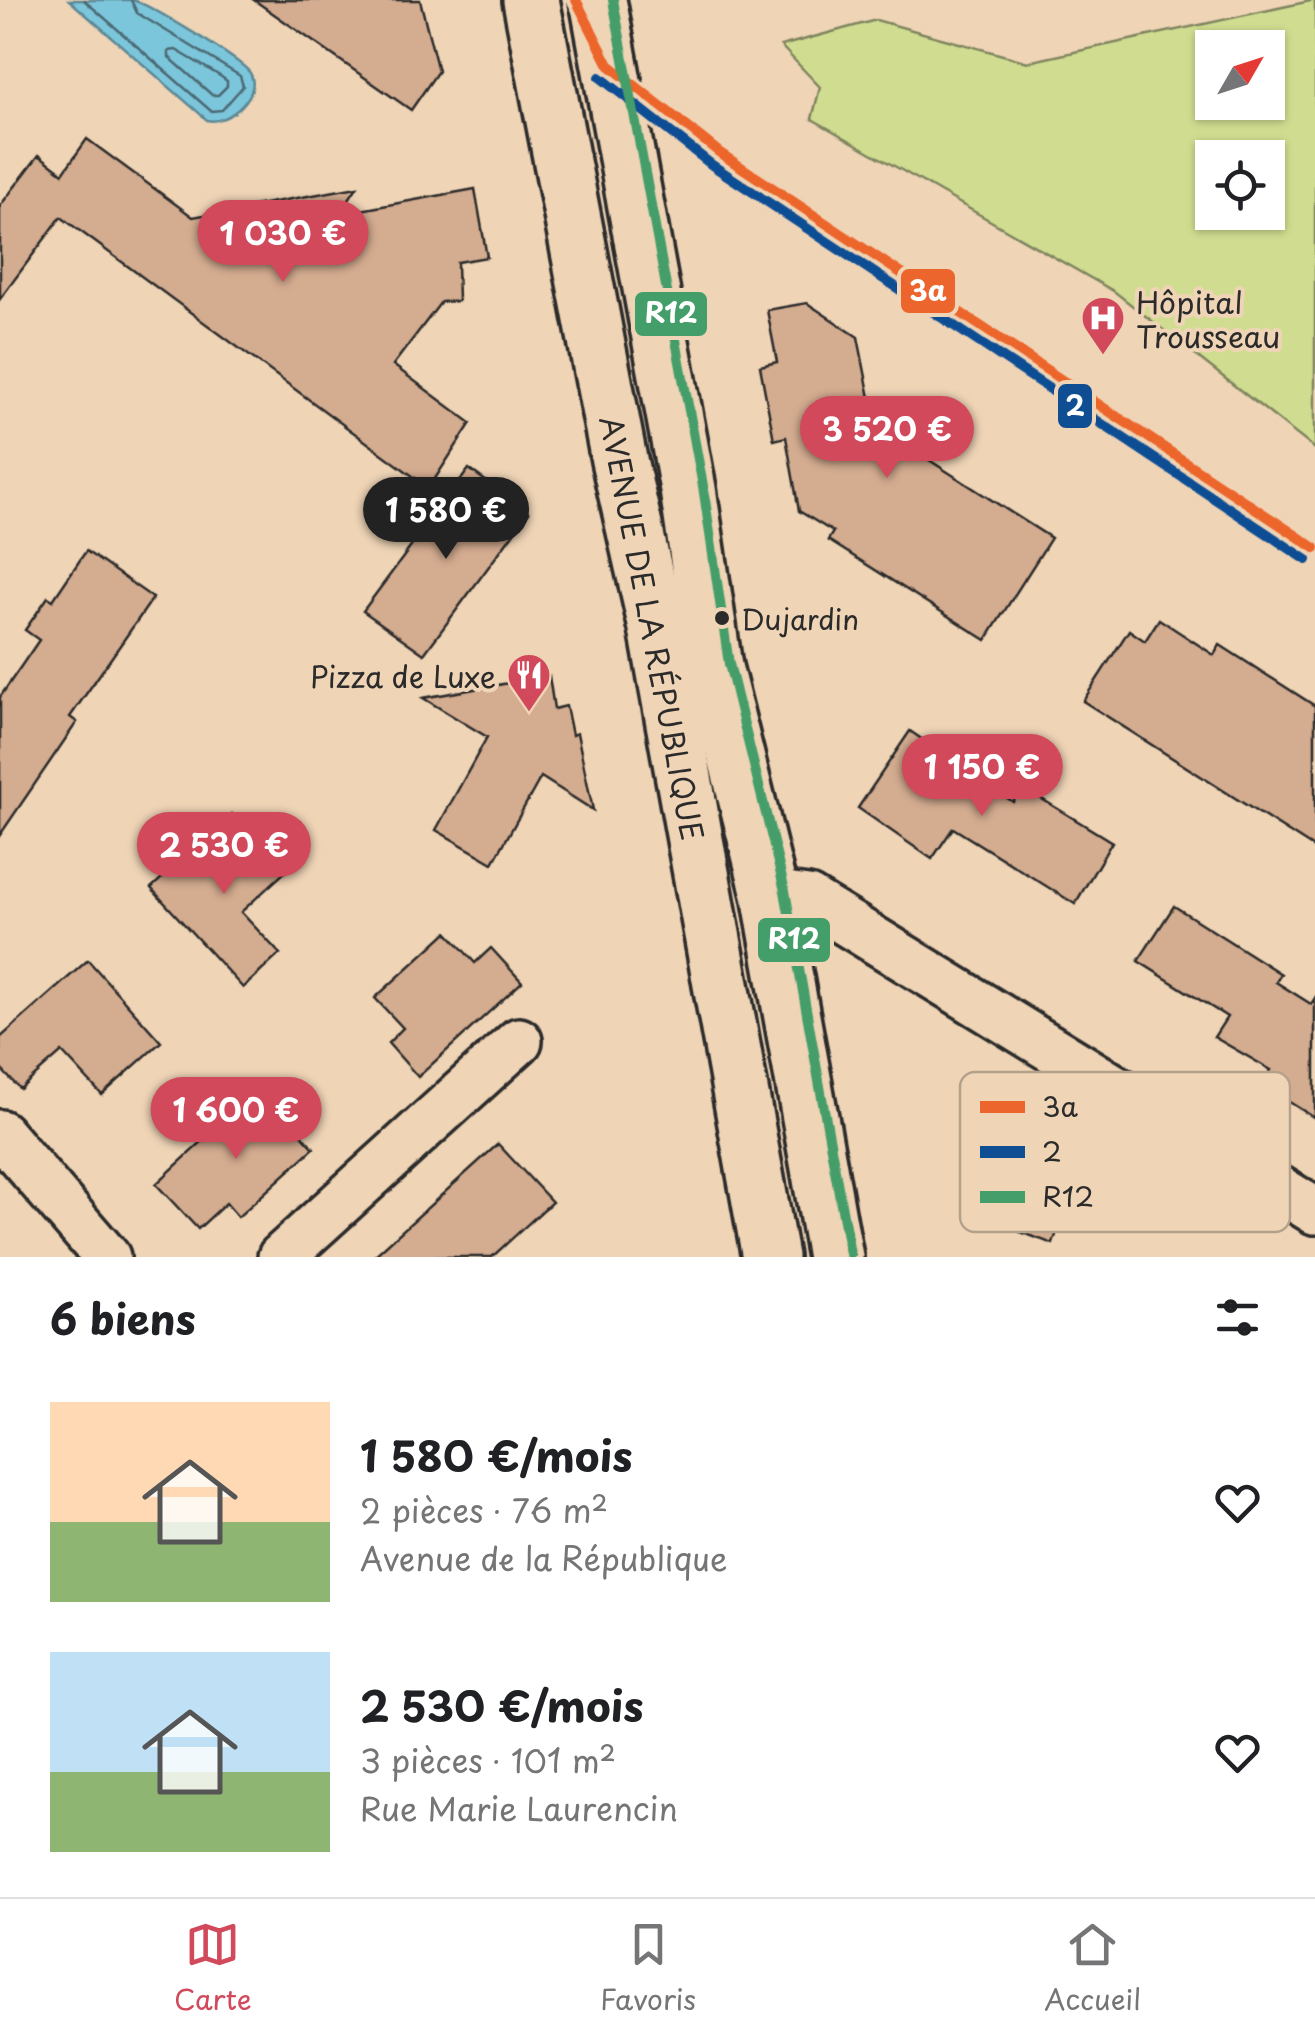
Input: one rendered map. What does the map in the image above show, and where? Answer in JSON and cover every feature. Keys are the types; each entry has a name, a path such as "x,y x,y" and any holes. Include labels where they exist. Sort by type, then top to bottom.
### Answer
{"main road":[{"name":"AVENUE DE LA RÉPUBLIQUE","path":"531,0 619,460 657,628 770,1257"},
{"name":"AVENUE DE LA RÉPUBLIQUE","path":"598,0 688,488 714,667 770,894 836,1257"}],"street":[{"path":"770,894 808,899 1089,1072"},
{"path":"282,1257 519,1041"},
{"path":"0,1133 107,1257"},
{"path":"1290,1196 1315,1211"}],"green space":[{"path":"1315,0 1315,449 1115,292 812,119 820,87 781,46 876,20 1028,62"}],"water":[{"path":"69,0 132,0 156,11 244,67 253,81 252,90 233,113 215,121 207,120"}],"building":[{"path":"254,0 420,0 438,71 411,110"},
{"path":"87,139 193,217 357,187 339,214 475,189 487,257 457,262 458,301 441,302 393,365 471,423 429,488 61,217 0,299 0,206 39,155 63,173"},
{"path":"807,303 858,337 874,418 884,417 887,433 1051,538 986,640 828,540 833,532 799,511 786,437 774,440 760,366 777,362 767,310"},
{"path":"469,469 529,512 424,654 363,611"},
{"path":"86,551 153,598 70,717 77,722 0,835 0,697 39,640 25,630 48,597 53,600"},
{"path":"1159,619 1214,655 1220,645 1315,706 1315,849 1083,701 1129,630 1145,641"},
{"path":"549,676 554,709 566,706 572,735 577,733 593,810 541,777 493,863 436,830 487,737 423,698"},
{"path":"910,731 1013,802 1022,787 1112,842 1075,904 953,828 932,859 858,808"},
{"path":"232,814 285,872 241,912 280,954 243,988 151,888"},
{"path":"1174,906 1281,974 1276,982 1311,1004 1315,998 1315,1118 1290,1102 1290,1072 1270,1072 1214,1037 1227,1017 1138,961"},
{"path":"447,932 475,963 491,948 522,982 418,1077 388,1043 403,1028 375,998"},
{"path":"88,960 161,1042 102,1095 62,1052 20,1089 0,1068 0,1038"},
{"path":"259,1089 314,1148 238,1217 226,1203 198,1229 156,1184"},
{"path":"498,1144 552,1202 492,1257 373,1257"},
{"path":"1020,1232 1057,1232 1053,1244"}],"transit line":[{"name":"3a","path":"576,0 609,65 720,153 1315,548"},
{"name":"R12","path":"613,0 703,486 729,664 785,891 850,1254"},
{"name":"2","path":"600,77 712,165 1307,560"}],"place":[{"name":"Hôpital Trousseau","path":"1103,356"},
{"name":"Dujardin","path":"722,618"},
{"name":"Pizza de Luxe","path":"529,713"}]}
